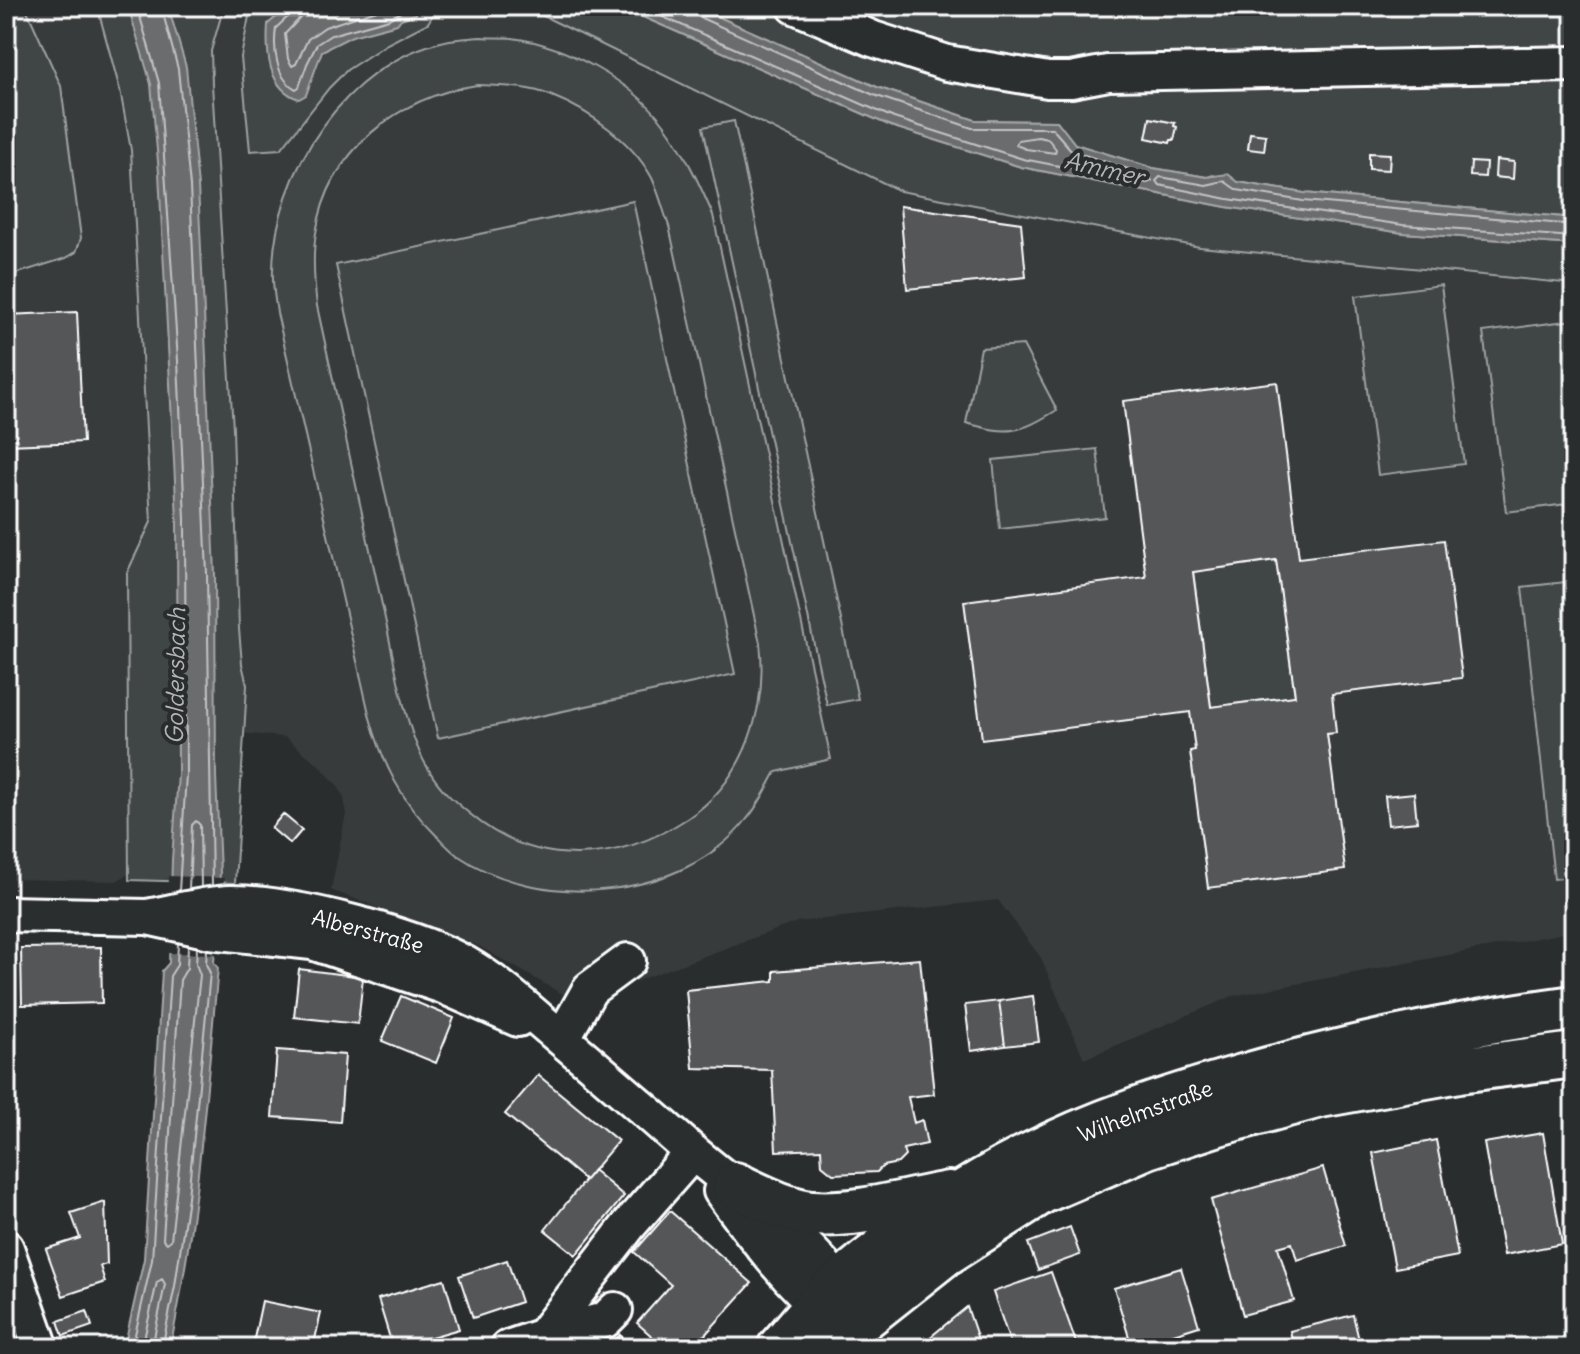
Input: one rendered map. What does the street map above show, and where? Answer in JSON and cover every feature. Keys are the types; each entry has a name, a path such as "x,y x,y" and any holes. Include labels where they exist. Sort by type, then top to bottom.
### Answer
{"main road":[{"name":"Wilhelmstraße","path":"841,1317 912,1227 1027,1157 1120,1116 1309,1058 1410,1036 1574,1008"},
{"name":"Wilhelmstraße","path":"780,1348 907,1280 1042,1191 1147,1146 1320,1095 1459,1070 1574,1055"},
{"path":"735,1185 770,1201 810,1213 863,1211 967,1191"}],"street":[{"path":"795,6 873,39 947,63 1048,80 1071,80 1108,73 1574,64"},
{"name":"Alberstraße","path":"6,914 218,918 312,942 443,986 562,1039 816,1255 841,1317"},
{"path":"562,1039 590,989 628,961"},
{"path":"508,1348 553,1322 629,1225 693,1152"},
{"name":"Alberstraße","path":"693,1152 736,1211 841,1317"},
{"path":"6,1248 41,1348"},
{"path":"553,1322 605,1320 615,1310"}],"shaded area":[{"path":"6,6 539,6 1039,216 1200,247 1574,284 1574,931 1233,996 1084,1059 1041,958 998,900 797,922 615,989 562,994 479,946 331,890 346,813 338,786 319,765 285,737 228,732 133,872 116,881 6,879"},
{"path":"6,6 25,6 61,86 81,238 76,252 66,258 6,277"},
{"path":"97,6 224,6 211,51 212,84 233,429 239,629 247,685 235,883 129,880 127,573 151,522 131,150 120,90"},
{"path":"251,6 438,6 428,23 387,44 347,70 281,149 250,151 241,57"},
{"path":"523,6 618,6 891,126 1021,167 1226,207 1403,233 1574,245 1574,284 1200,247 900,191"},
{"path":"694,6 769,6 870,50 931,70 1574,75 1574,218 1304,193 1213,175 1207,177 1153,168 1075,144 1057,121 975,120 877,87"},
{"path":"819,6 1574,6 1574,54 1078,71 915,44"},
{"path":"476,37 512,38 553,48 616,80 651,108 664,124 697,180 713,215 831,759 776,772 747,819 720,846 686,867 649,881 609,889 568,890 528,885 491,873 448,848 403,795 381,751 370,718 277,313 273,276 277,233 286,196 322,127 347,98 376,72 409,53 445,41","holes":["477,85 534,90 581,110 622,140 652,178 669,226 760,643 762,668 756,718 738,764 724,784 708,803 688,818 634,845 605,851 577,854 549,852 522,844 495,832 470,814 433,777 413,736 401,695 317,306 314,270 316,233 323,203 352,153 372,132 395,115 448,91"]},
{"path":"734,121 858,699 827,705 703,127"},
{"path":"633,201 735,674 438,738 336,265"},
{"path":"1441,285 1464,464 1378,475 1355,296"},
{"path":"1574,320 1574,503 1506,512 1483,332"},
{"path":"1023,345 1057,410 1032,424 1013,430 966,423 981,348"},
{"path":"1097,449 1105,517 1000,529 993,460"},
{"path":"1276,560 1295,696 1211,707 1193,572"},
{"path":"1574,581 1574,877 1554,879 1522,587"}],"water":[{"path":"128,6 168,6 186,67 198,186 215,574 220,873 214,963 218,968 194,1207 170,1348 124,1348 144,1259 162,971 169,963 178,774 177,519 159,173 151,84"},
{"path":"289,6 419,6 416,14 401,19 397,24 352,36 322,51 306,95 299,99 289,94 275,79 269,58 268,24"},
{"name":"Ammer","path":"618,6 694,6 877,87 975,120 1057,121 1075,144 1153,168 1207,177 1228,174 1238,182 1304,193 1574,218 1574,245 1403,233 1226,207 1021,167 891,126"}],"pier":[{"path":"168,876 224,878 219,954 166,953"}],"building":[{"path":"1150,118 1175,123 1174,140 1170,143 1146,138"},
{"path":"1250,133 1266,135 1264,151 1248,149"},
{"path":"1369,153 1390,154 1389,170 1369,169"},
{"path":"1496,160 1514,162 1513,179 1495,177"},
{"path":"1471,162 1486,163 1485,177 1470,176"},
{"path":"900,206 1021,223 1026,277 907,289"},
{"path":"77,312 83,442 8,445 12,569 6,569 6,315"},
{"path":"1277,382 1299,558 1444,540 1462,678 1332,694 1336,733 1327,734 1345,870 1208,888 1190,751 1195,750 1190,712 982,739 964,601 1146,577 1123,401","holes":["1276,560 1295,696 1211,707 1193,572"]},
{"path":"1414,793 1417,822 1388,825 1385,796"},
{"path":"283,814 302,830 290,844 271,828"},
{"path":"101,947 102,1003 22,1005 21,948"},
{"path":"920,959 934,1094 908,1097 914,1123 922,1120 927,1144 903,1149 905,1156 898,1163 883,1166 877,1172 833,1174 822,1165 821,1149 776,1151 772,1070 693,1068 686,990 774,981 774,971"},
{"path":"299,969 363,977 358,1024 294,1017"},
{"path":"401,996 454,1018 436,1063 382,1041"},
{"path":"1033,996 1039,1042 1005,1046 999,1001"},
{"path":"999,1001 1005,1046 971,1051 965,1005"},
{"path":"277,1050 345,1055 340,1122 272,1117"},
{"path":"538,1075 618,1141 585,1180 505,1114"},
{"path":"1543,1133 1562,1244 1504,1255 1484,1143"},
{"path":"1436,1140 1458,1256 1395,1268 1373,1153"},
{"path":"1323,1168 1346,1246 1297,1260 1292,1243 1278,1247 1294,1301 1243,1315 1211,1200"},
{"path":"593,1170 624,1196 576,1255 545,1230"},
{"path":"105,1202 107,1264 100,1266 105,1282 63,1296 46,1249 80,1238 71,1213"},
{"path":"670,1211 752,1283 693,1348 665,1348 637,1323 671,1285 634,1252"},
{"path":"1070,1227 1080,1255 1038,1270 1028,1243"},
{"path":"507,1260 521,1302 473,1318 459,1276"},
{"path":"1181,1268 1199,1326 1132,1347 1114,1288"},
{"path":"1051,1272 1078,1348 1012,1348 993,1292"},
{"path":"444,1279 459,1329 393,1348 378,1299"},
{"path":"262,1301 321,1313 313,1348 252,1348"},
{"path":"967,1307 981,1348 917,1348"},
{"path":"87,1311 92,1326 63,1336 58,1321"},
{"path":"1353,1315 1361,1348 1294,1348 1290,1331"},
{"path":"620,1335 636,1348 609,1348"}],"water label":[{"name":"Goldersbach","path":"176,676"}]}
